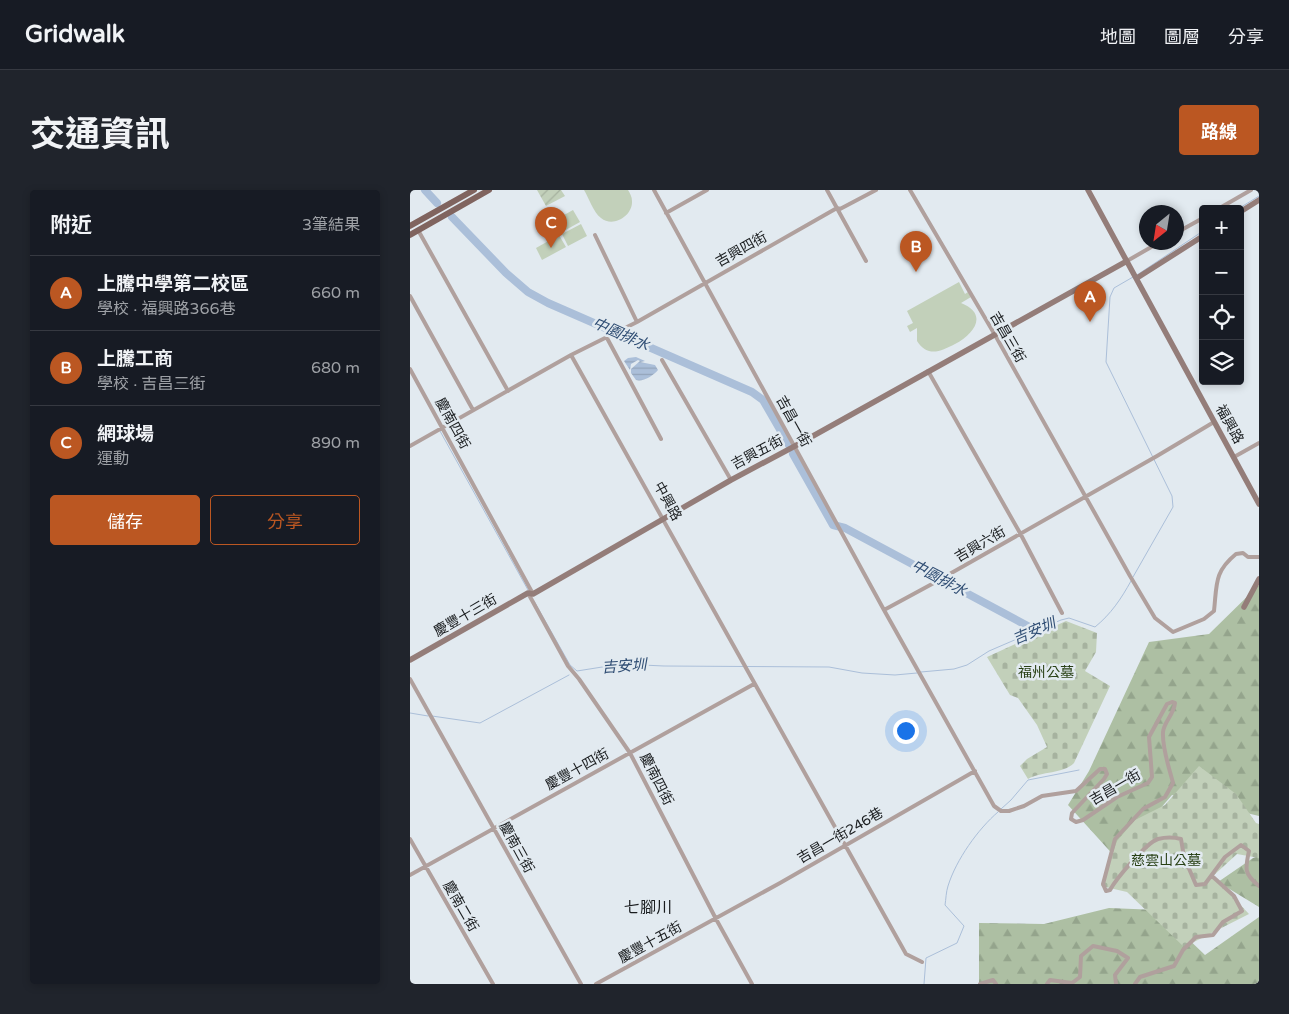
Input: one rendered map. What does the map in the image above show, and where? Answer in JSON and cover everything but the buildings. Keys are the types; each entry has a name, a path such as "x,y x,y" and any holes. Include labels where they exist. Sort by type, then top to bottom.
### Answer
{"main road":[{"path":"410,226 474,190"},
{"path":"410,234 482,192 489,190"}],"street":[{"name":"吉昌一街","path":"654,190 884,610 994,806 1001,811 1024,806 1042,796 1076,791 1100,769 1105,768 1107,774 1104,779 1072,813 1071,819 1076,822 1083,820 1117,797 1148,782 1152,777 1149,737 1167,704 1172,702 1175,703 1174,709 1163,730 1166,754 1173,783 1165,797 1143,809 1115,839 1108,859 1103,888 1106,891 1110,890 1116,879 1156,840 1172,837 1181,840 1184,857 1196,885 1205,884 1212,876"},
{"path":"666,213 708,190"},
{"path":"827,190 866,262"},
{"name":"吉興四街","path":"605,339 837,208 840,209 876,190"},
{"name":"吉昌三街","path":"910,190 995,335 1155,618 1173,632 1204,619 1214,611 1218,573 1236,554 1243,553 1248,558 1259,557"},
{"name":"福興路","path":"1088,190 1259,504"},
{"path":"1225,205 1251,190"},
{"path":"1244,209 1259,200"},
{"path":"1184,229 1199,220"},
{"path":"418,230 508,391"},
{"path":"595,236 637,322"},
{"path":"1135,276 1199,238"},
{"path":"1126,261 1146,250"},
{"name":"吉興五街","path":"530,593 1126,261"},
{"path":"410,296 473,410"},
{"path":"410,446 571,355 605,339 661,439"},
{"name":"中興路","path":"571,355 754,684"},
{"path":"662,360 731,480"},
{"name":"慶南四街","path":"410,369 568,666 579,678 630,753 752,984"},
{"path":"928,371 1020,534 1062,613"},
{"name":"吉興六街","path":"884,610 942,579 1214,422"},
{"path":"1234,457 1259,443"},
{"path":"1244,607 1259,580"},
{"name":"慶豐十三街","path":"410,660 530,593"},
{"name":"慶南三街","path":"410,679 581,984"},
{"path":"754,684 906,954 922,962"},
{"name":"慶豐十四街","path":"410,875 754,684"},
{"name":"吉昌一街246巷","path":"716,919 975,771"},
{"name":"慶南二街","path":"410,838 493,984"},
{"path":"1135,984 1140,976 1174,966 1183,950 1196,938 1213,935 1223,922 1242,911 1234,896 1212,876 1225,857 1240,845 1249,851 1246,873 1259,886"},
{"name":"慶豐十五街","path":"596,984 716,919"},
{"path":"1047,984 1050,980 1072,983 1080,978 1081,956 1093,946 1117,951 1128,958 1115,975 1116,984"},
{"path":"980,984 992,980 996,984"}],"green space":[{"path":"537,190 561,190 565,196 546,206"},
{"path":"584,190 628,190 632,198 629,211 621,219 611,222 606,221 596,212"},
{"path":"573,210 580,222 562,232 555,220"},
{"path":"581,224 587,236 568,246 562,234"},
{"path":"559,235 566,247 542,260 536,248"},
{"path":"959,282 965,294 968,292 971,297 961,303 975,313 976,324 968,335 955,344 940,351 926,350 917,341 917,328 910,332 907,326 913,323 907,311"},
{"path":"1259,585 1259,816 1172,795 1117,859 1068,805 1089,771 1149,642 1209,634"},
{"name":"福州公墓","path":"1066,621 1097,633 1096,652 1085,671 1110,686 1074,763 1064,769 1028,779 1020,766 1027,759 1047,747 1037,725 1018,698 1010,695 987,657"},
{"name":"慈雲山公墓","path":"1199,766 1236,794 1256,823 1259,824 1259,858 1237,854 1213,876 1249,914 1184,947 1127,892 1101,886 1117,841 1135,820 1165,805"},
{"path":"1259,856 1259,907 1218,882 1253,858"},
{"path":"1109,908 1158,910 1205,955 1259,917 1259,984 979,984 979,923 1044,924"}],"water":[{"path":"636,357 645,361 640,362 655,365 658,370 648,378 636,380 631,373 631,369 640,361 638,360 631,364 630,370 624,361 628,358"}],"waterway":[{"name":"中園排水","path":"425,190 437,203"},
{"name":"吉安圳","path":"1244,205 1259,196"},
{"name":"中園排水","path":"452,217 506,273 528,292 548,303 752,392 763,400 789,445"},
{"name":"吉安圳","path":"1137,275 1199,234"},
{"name":"吉安圳","path":"1133,277 1114,288 1110,297 1106,362 1172,496 1173,507 1133,577"},
{"path":"440,431 528,590"},
{"name":"中園排水","path":"793,454 833,525 845,528 1037,631"},
{"name":"吉安圳","path":"921,672 954,669 967,665 989,651 1061,620 1069,618 1095,627 1115,606 1131,581"},
{"name":"吉安圳","path":"534,601 570,665 577,671 621,664 829,667 862,673 895,675 917,673"},
{"path":"432,716 480,723 569,675"},
{"path":"410,713 428,716"},
{"path":"1001,809 1028,780 1079,770"},
{"path":"924,984 926,958 957,943 964,926 945,905 947,888 956,866 968,846 998,812"}],"place":[{"name":"網球場","path":"551,248"},
{"name":"上騰工商","path":"916,272"},
{"name":"上騰中學第二校區","path":"1090,322"}],"district":[{"name":"七腳川","path":"648,907"}]}
